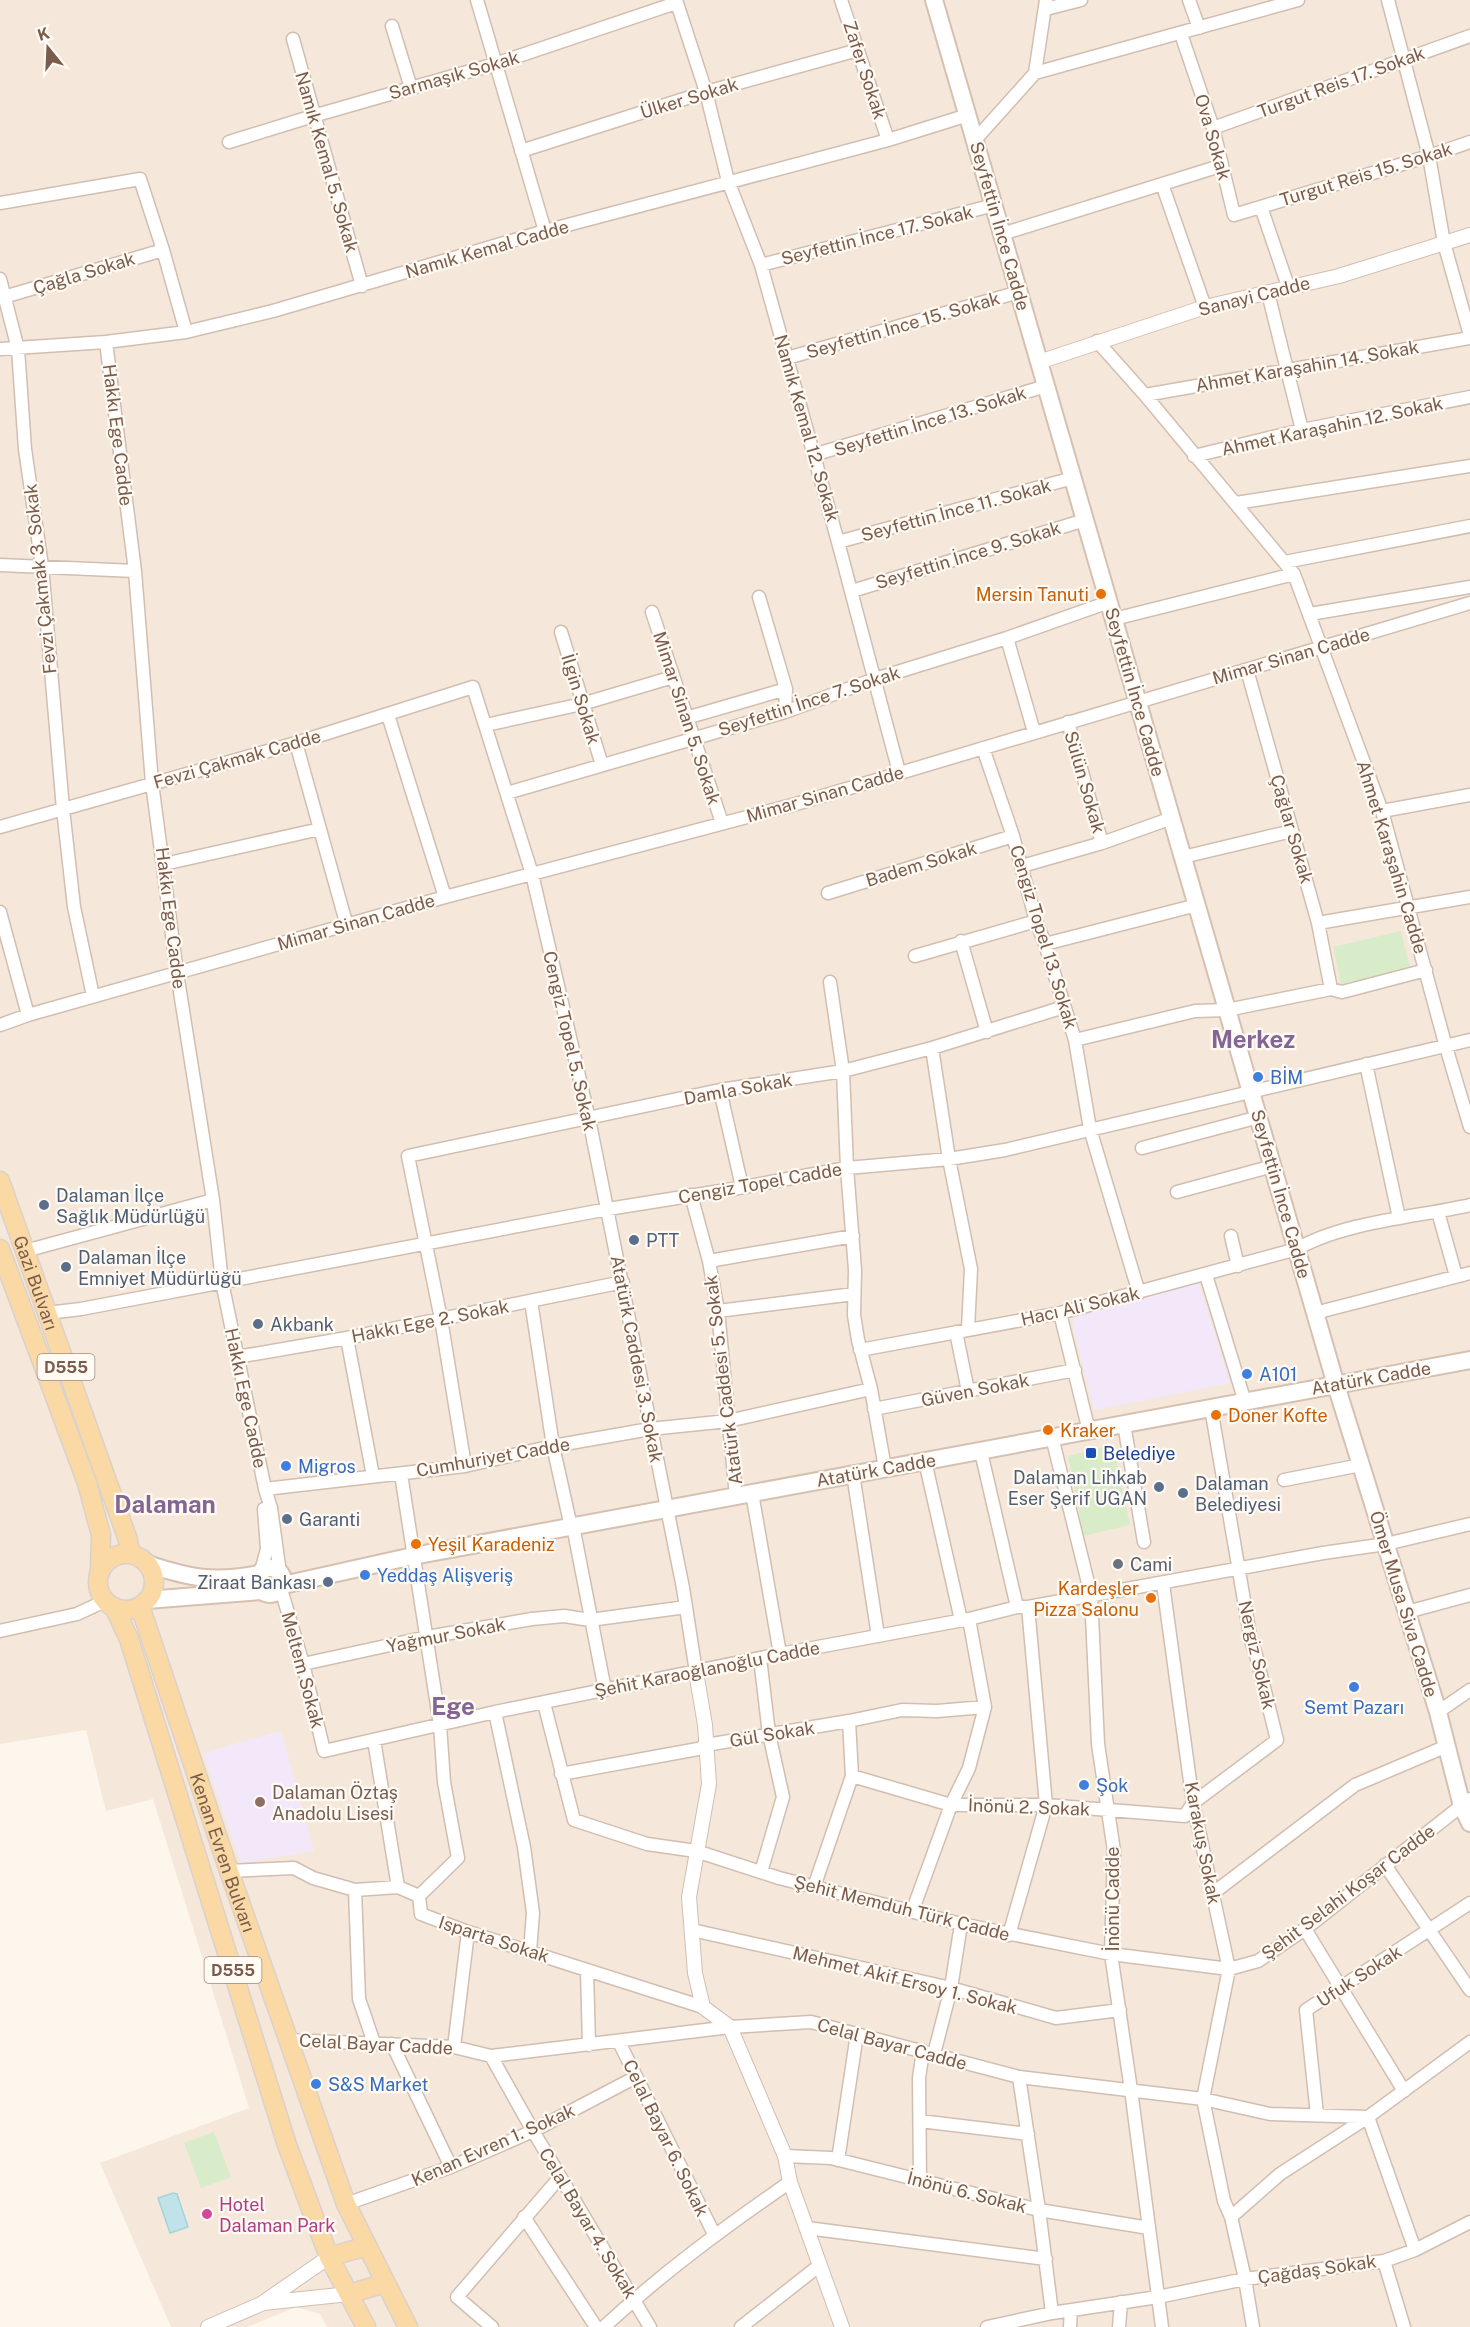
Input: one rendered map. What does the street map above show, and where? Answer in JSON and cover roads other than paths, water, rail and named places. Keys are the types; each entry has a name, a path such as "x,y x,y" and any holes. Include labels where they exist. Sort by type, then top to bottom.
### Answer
{"main road":[{"name":"Seyfettin İnce Cadde","path":"934,0 1336,1385"},
{"name":"Gazi Bulvarı","path":"0,1180 127,1537 131,1554"},
{"name":"Gazi Bulvarı","path":"0,1249 87,1483 101,1535 100,1570"},
{"name":"Atatürk Cadde","path":"281,1582 1470,1360"},
{"name":"Ömer Musa Siva Cadde","path":"1336,1385 1466,1802 1470,1823"},
{"path":"131,1554 113,1557 100,1570 98,1586 109,1604 132,1609 144,1603 260,1579 273,1568 281,1582 274,1594 260,1579 191,1578 147,1564 131,1554"},
{"path":"144,1603 154,1582 147,1564"},
{"name":"Kenan Evren Bulvarı","path":"144,1603 229,1871 346,2204 408,2327"},
{"name":"Kenan Evren Bulvarı","path":"109,1604 129,1639 287,2145 330,2257 366,2327"},
{"path":"330,2257 367,2246"},
{"path":"349,2294 385,2283"}],"street":[{"path":"477,0 545,231"},
{"name":"Zafer Sokak","path":"841,0 888,140"},
{"path":"975,140 1035,73 1046,4 1081,0"},
{"path":"1189,0 1199,27"},
{"path":"1035,73 1298,0"},
{"path":"1388,0 1429,156 1444,243 1470,337"},
{"name":"Sarmaşık Sokak","path":"230,142 495,64 676,1"},
{"name":"Namık Kemal 12. Sokak","path":"676,1 706,92 728,181 761,265 852,591 899,772"},
{"path":"392,26 411,88"},
{"name":"Ova Sokak","path":"1181,34 1213,128 1220,166 1234,215 1262,207"},
{"name":"Turgut Reis 17. Sokak","path":"1213,128 1470,36"},
{"name":"Namık Kemal 5. Sokak","path":"293,39 362,285"},
{"name":"Ülker Sokak","path":"521,151 706,92 858,50"},
{"name":"Namık Kemal Cadde","path":"0,350 106,342 186,332 362,285 545,231 888,140 968,116"},
{"name":"Turgut Reis 15. Sokak","path":"1262,207 1470,142"},
{"path":"1002,234 1220,166"},
{"path":"0,202 140,179 186,332"},
{"path":"1162,184 1205,307"},
{"name":"Seyfettin İnce 17. Sokak","path":"761,265 994,205"},
{"path":"1262,207 1288,286"},
{"name":"Sanayi Cadde","path":"1039,362 1205,307 1339,276 1470,235"},
{"name":"Çağla Sokak","path":"4,297 163,250"},
{"name":"Fevzi Çakmak 3. Sokak","path":"0,279 18,349 25,449 42,566 74,907 93,996"},
{"name":"Seyfettin İnce 15. Sokak","path":"787,358 1019,292"},
{"path":"1268,293 1302,430"},
{"name":"Ahmet Karaşahin 14. Sokak","path":"1145,395 1470,337"},
{"name":"Ahmet Karaşahin Cadde","path":"1097,341 1294,574 1382,811 1407,908 1470,1127"},
{"name":"Hakkı Ege Cadde","path":"106,342 135,571 152,783 177,973 213,1200 222,1282 265,1489 271,1508 281,1582"},
{"name":"Seyfettin İnce 13. Sokak","path":"813,455 1046,386"},
{"name":"Ahmet Karaşahin 12. Sokak","path":"1194,456 1302,430 1470,397"},
{"path":"1236,503 1470,466"},
{"name":"Seyfettin İnce 11. Sokak","path":"838,542 1073,478"},
{"name":"Seyfettin İnce 9. Sokak","path":"852,591 1085,520"},
{"path":"1285,562 1470,526"},
{"path":"0,565 135,571"},
{"path":"1114,619 1294,574"},
{"path":"1310,615 1470,587"},
{"path":"759,597 786,689 785,712"},
{"name":"Seyfettin İnce 7. Sokak","path":"507,793 785,712 875,679 1007,638 1109,602"},
{"name":"Mimar Sinan Cadde","path":"0,1025 93,996 532,873 796,804 1470,603"},
{"name":"Mimar Sinan 5. Sokak","path":"652,612 722,823"},
{"name":"İlgin Sokak","path":"561,632 602,765"},
{"path":"1007,638 1034,732"},
{"name":"Çağlar Sokak","path":"1246,670 1318,923 1331,989"},
{"path":"486,725 582,704 673,677"},
{"name":"Fevzi Çakmak Cadde","path":"0,827 296,743 473,687"},
{"name":"Cengiz Topel 5. Sokak","path":"473,687 532,873 608,1209"},
{"path":"686,718 786,689"},
{"path":"388,715 446,897"},
{"name":"Sülün Sokak","path":"1068,722 1102,843"},
{"path":"296,743 347,926"},
{"name":"Cengiz Topel 13. Sokak","path":"983,748 1013,836 1035,921 1045,944 1075,1040 1090,1129 1138,1293"},
{"path":"1382,811 1469,799"},
{"path":"1022,866 1102,843 1172,818"},
{"path":"164,864 320,829"},
{"path":"1183,857 1292,831"},
{"name":"Badem Sokak","path":"828,892 1013,836"},
{"path":"1318,923 1470,897"},
{"path":"1045,944 1197,905"},
{"path":"0,912 28,1015"},
{"path":"915,956 1035,921"},
{"path":"961,941 987,1032"},
{"path":"1075,1040 1195,1011 1227,1010 1331,989 1342,992 1426,970"},
{"path":"830,982 843,1071 847,1168 855,1270 854,1315 860,1350 871,1389 885,1468"},
{"name":"Damla Sokak","path":"426,1244 408,1156 503,1134 589,1119 720,1090 843,1071 932,1048 1064,1007"},
{"name":"Cengiz Topel Cadde","path":"47,1313 608,1209 847,1168 949,1159 1005,1150 1470,1040"},
{"path":"932,1048 949,1159 971,1269 962,1331 968,1391"},
{"path":"1366,1064 1399,1218"},
{"path":"720,1090 742,1187"},
{"path":"1142,1148 1258,1117"},
{"path":"1177,1192 1273,1166"},
{"name":"Atatürk Caddesi 5. Sokak","path":"691,1195 709,1261 718,1311 728,1421 780,1653"},
{"path":"25,1251 213,1200"},
{"name":"Hacı Ali Sokak","path":"860,1350 1060,1313 1297,1250 1316,1238 1470,1204"},
{"name":"Atatürk Caddesi 3. Sokak","path":"608,1209 686,1607 696,1672"},
{"path":"1438,1212 1456,1276"},
{"path":"709,1261 852,1236"},
{"path":"1231,1236 1238,1266"},
{"path":"426,1244 465,1466"},
{"path":"1315,1313 1470,1273"},
{"path":"1206,1275 1245,1402"},
{"name":"Hakkı Ege 2. Sokak","path":"237,1357 347,1338 623,1282"},
{"path":"718,1311 854,1294"},
{"path":"531,1301 553,1446 572,1526 605,1690"},
{"path":"1060,1313 1089,1431"},
{"path":"347,1338 374,1476"},
{"name":"Güven Sokak","path":"874,1409 1075,1370"},
{"name":"Cumhuriyet Cadde","path":"265,1489 465,1466 553,1446 650,1429 728,1421 871,1389"},
{"name":"Nergiz Sokak","path":"1193,1803 1277,1740 1251,1641 1211,1408"},
{"path":"1124,1424 1144,1542"},
{"name":"İnönü Cadde","path":"1052,1437 1091,1595 1098,1744 1114,1851 1111,1954 1162,2327"},
{"path":"981,1452 1023,1607 1046,1805 1009,1935"},
{"path":"912,1912 951,1805 969,1768 985,1707 925,1461"},
{"path":"1284,1480 1361,1465"},
{"path":"229,1871 294,1868 314,1878 355,1890 398,1887 419,1896 458,1858 444,1782 440,1725 401,1474"},
{"path":"853,1474 878,1636"},
{"name":"Hakkı Ege Cadde","path":"260,1579 267,1549 265,1489"},
{"name":"Şehit Karaoğlanoğlu Cadde","path":"324,1751 495,1712 780,1653 1323,1553 1386,1544 1470,1524"},
{"name":"Meltem Sokak","path":"281,1582 324,1751"},
{"name":"Karakuş Sokak","path":"1163,1584 1193,1803 1229,1969 1203,2099"},
{"path":"1407,1612 1470,1595"},
{"path":"0,1631 77,1614 109,1604"},
{"name":"Yağmur Sokak","path":"303,1664 426,1637 532,1619 564,1616 590,1620 686,1607"},
{"path":"759,1658 769,1734 783,1797 762,1872"},
{"path":"696,1672 709,1784 689,1897 695,1974 703,2007 730,2027 785,2156 790,2182 842,2327"},
{"path":"1438,1712 1470,1690"},
{"path":"544,1703 561,1774"},
{"name":"Gül Sokak","path":"561,1774 902,1710 937,1711 985,1707"},
{"path":"495,1712 524,1847 533,1913 530,1951"},
{"path":"814,1887 852,1776 849,1721"},
{"path":"374,1740 398,1887"},
{"path":"1212,1894 1355,1785 1447,1746"},
{"name":"Şehit Memduh Türk Cadde","path":"561,1774 574,1820 647,1844 696,1851 814,1887 961,1924 1111,1954"},
{"name":"İnönü 2. Sokak","path":"852,1776 951,1805 1046,1805 1185,1816 1193,1803"},
{"name":"Şehit Selahi Koşar Cadde","path":"1111,1954 1229,1969 1258,1961 1350,1895 1466,1802"},
{"path":"1385,1865 1470,1990"},
{"path":"355,1890 359,1999 374,2043"},
{"name":"Isparta Sokak","path":"419,1896 421,1914 468,1932 703,2007"},
{"name":"Ufuk Sokak","path":"1317,2115 1306,2010 1470,1903"},
{"path":"920,2180 919,2078 951,1988 961,1924"},
{"path":"1305,1929 1404,2091"},
{"name":"Mehmet Akif Ersoy 1. Sokak","path":"692,1930 951,1988 1056,2018 1119,2010"},
{"path":"454,2047 468,1932"},
{"path":"587,1970 589,2045"},
{"name":"Celal Bayar Cadde","path":"288,2040 454,2047 491,2056 730,2027 811,2022 1019,2077 1203,2099 1270,2114 1368,2117"},
{"path":"838,2160 857,2034"},
{"name":"Celal Bayar 6. Sokak","path":"619,2042 714,2234"},
{"path":"1231,2217 1280,2174 1368,2117 1470,2042"},
{"path":"392,2044 451,2167"},
{"name":"Celal Bayar 4. Sokak","path":"491,2056 532,2131 650,2327"},
{"path":"1019,2077 1052,2313"},
{"name":"Kenan Evren 1. Sokak","path":"346,2204 451,2167 532,2131 636,2078"},
{"path":"1203,2099 1224,2201 1231,2217 1245,2279 1253,2327"},
{"path":"1368,2117 1415,2250"},
{"path":"920,2121 1028,2134"},
{"name":"İnönü 6. Sokak","path":"785,2156 838,2160 1039,2210 1149,2228"},
{"path":"492,2327 457,2297 560,2176"},
{"path":"604,2327 633,2299 714,2234 790,2182"},
{"path":"524,2217 596,2327"},
{"name":"Çağdaş Sokak","path":"987,2327 1010,2324 1052,2313 1245,2279 1384,2260 1415,2250 1470,2222"},
{"path":"807,2228 1046,2259"},
{"path":"208,2327 261,2304 330,2257"},
{"path":"1384,2260 1404,2327"},
{"path":"741,2327 820,2265"},
{"path":"261,2304 349,2294"},
{"path":"1119,2327 1121,2302"},
{"path":"1070,2327 1071,2310"}],"water":[{"path":"173,2193 177,2194 188,2227 170,2233 158,2198"}],"place":[{"name":"Mersin Tanuti","path":"1101,594"},
{"name":"BİM","path":"1258,1077"},
{"name":"Dalaman İlçe Sağlık Müdürlüğü","path":"44,1205"},
{"name":"PTT","path":"634,1240"},
{"name":"Dalaman İlçe Emniyet Müdürlüğü","path":"66,1267"},
{"name":"Akbank","path":"258,1324"},
{"name":"A101","path":"1247,1374"},
{"name":"Doner Kofte","path":"1216,1415"},
{"name":"Kraker","path":"1048,1430"},
{"name":"Belediye","path":"1091,1453"},
{"name":"Migros","path":"286,1466"},
{"name":"Dalaman Lihkab Eser Şerif UGAN","path":"1159,1487"},
{"name":"Dalaman Belediyesi","path":"1183,1493"},
{"name":"Garanti","path":"287,1519"},
{"name":"Yeşil Karadeniz","path":"416,1544"},
{"name":"Cami","path":"1118,1564"},
{"name":"Yeddaş Alişveriş","path":"365,1575"},
{"name":"Ziraat Bankası","path":"328,1582"},
{"name":"Kardeşler Pizza Salonu","path":"1151,1598"},
{"name":"Semt Pazarı","path":"1354,1687"},
{"name":"Şok","path":"1084,1785"},
{"name":"Dalaman Öztaş Anadolu Lisesi","path":"260,1802"},
{"name":"S&S Market","path":"316,2084"},
{"name":"Hotel Dalaman Park","path":"207,2214"}],"district":[{"name":"Merkez","path":"1253,1039"},
{"name":"Dalaman","path":"165,1504"},
{"name":"Ege","path":"453,1706"}]}
